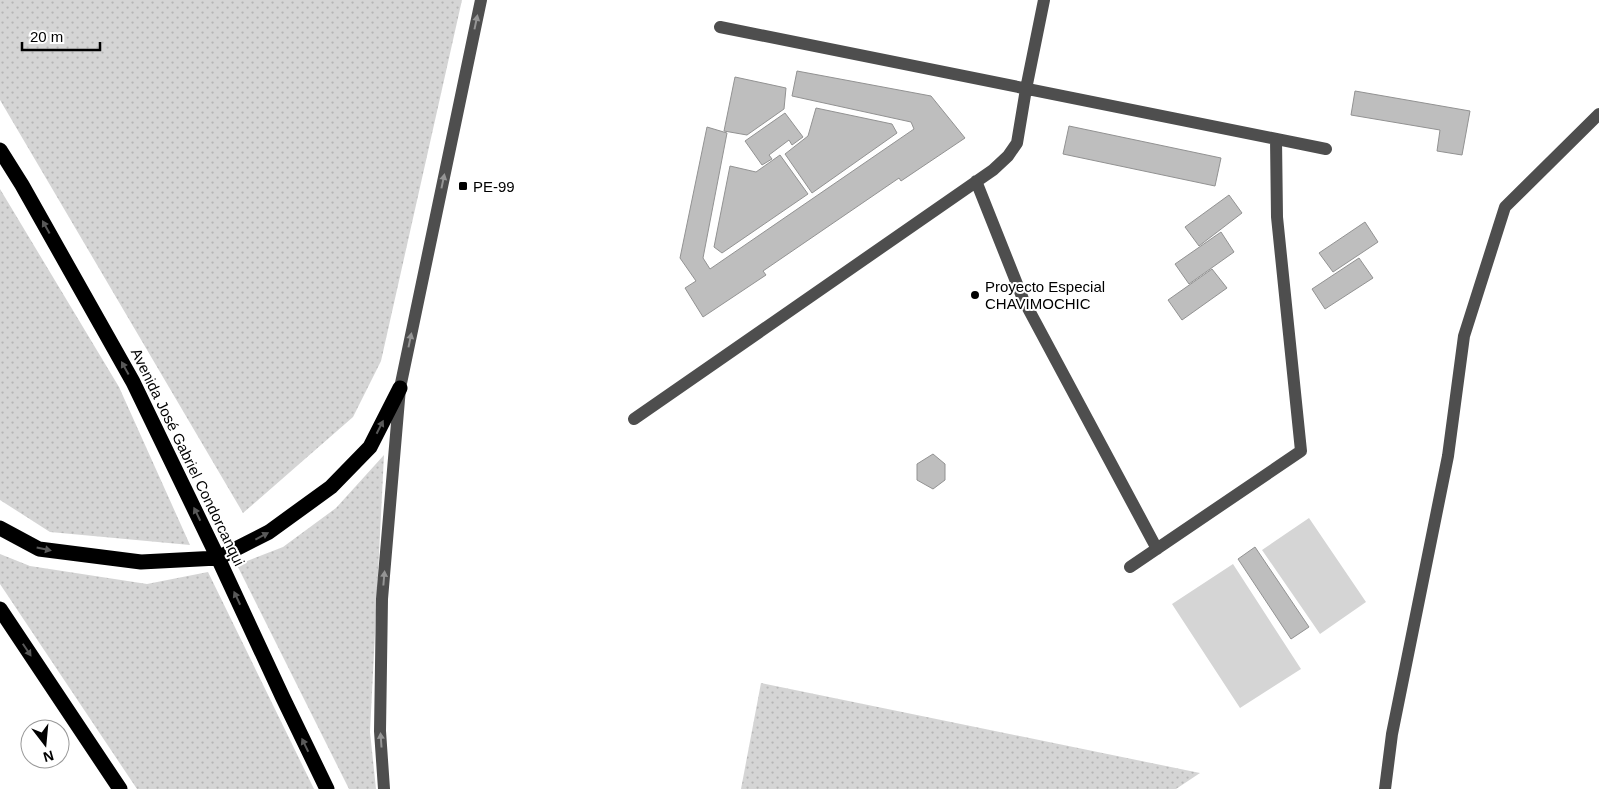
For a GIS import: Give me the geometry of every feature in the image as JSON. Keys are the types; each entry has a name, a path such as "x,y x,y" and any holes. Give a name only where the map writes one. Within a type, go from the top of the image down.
{"highway":[{"name":"Avenida José Gabriel Condorcanqui","path":"0,150 22,185 133,382 326,789"},
{"path":"0,528 39,549 141,562 218,558 268,532 331,487 370,447 400,388"},
{"path":"0,610 120,789"}],"street":[{"path":"384,789 380,731 382,600 400,388 481,0"},
{"path":"634,418 993,170 1008,156 1017,143 1044,0"},
{"path":"720,27 1326,149"},
{"path":"1385,789 1392,734 1448,456 1464,336 1505,206 1599,114"},
{"path":"1130,567 1301,451 1277,217 1276,139"},
{"path":"976,181 1023,299 1157,549"}],"shaded area":[{"path":"0,0 462,0 381,361 353,417 243,513 0,100"},
{"path":"0,189 119,387 190,545 50,532 0,500"},
{"path":"384,455 370,732 376,789 349,789 237,565 283,547 336,508"},
{"path":"1309,518 1366,602 1320,634 1262,550"},
{"path":"0,554 30,566 147,584 208,572 314,789 137,789 0,584"},
{"path":"1233,564 1301,669 1240,708 1172,604"},
{"path":"761,683 1200,773 1176,789 741,789"}],"building":[{"path":"797,71 931,96 965,138 901,181 899,178 763,271 766,275 703,317 685,288 696,281 680,258 707,127 727,133 703,258 710,269 914,129 911,122 792,96"},
{"path":"735,77 786,88 784,109 747,135 724,131"},
{"path":"1355,91 1470,111 1462,155 1437,151 1440,130 1351,115"},
{"path":"816,108 892,124 897,133 812,193 785,154 808,136"},
{"path":"785,113 803,137 792,145 789,140 769,155 772,159 762,165 745,141"},
{"path":"1069,126 1221,158 1215,186 1063,154"},
{"path":"780,155 808,194 722,253 714,247 730,166 756,172"},
{"path":"1229,195 1242,213 1199,246 1185,227"},
{"path":"1365,222 1378,242 1333,272 1319,253"},
{"path":"1221,232 1234,252 1189,284 1175,264"},
{"path":"1359,258 1373,278 1325,309 1312,289"},
{"path":"1212,269 1227,288 1182,320 1168,300"},
{"path":"933,454 945,464 945,480 933,489 917,480 917,464"},
{"path":"1255,547 1309,627 1291,639 1238,559"}],"place":[{"name":"PE-99","path":"463,186"},
{"name":"Proyecto Especial CHAVIMOCHIC","path":"975,295"}]}
